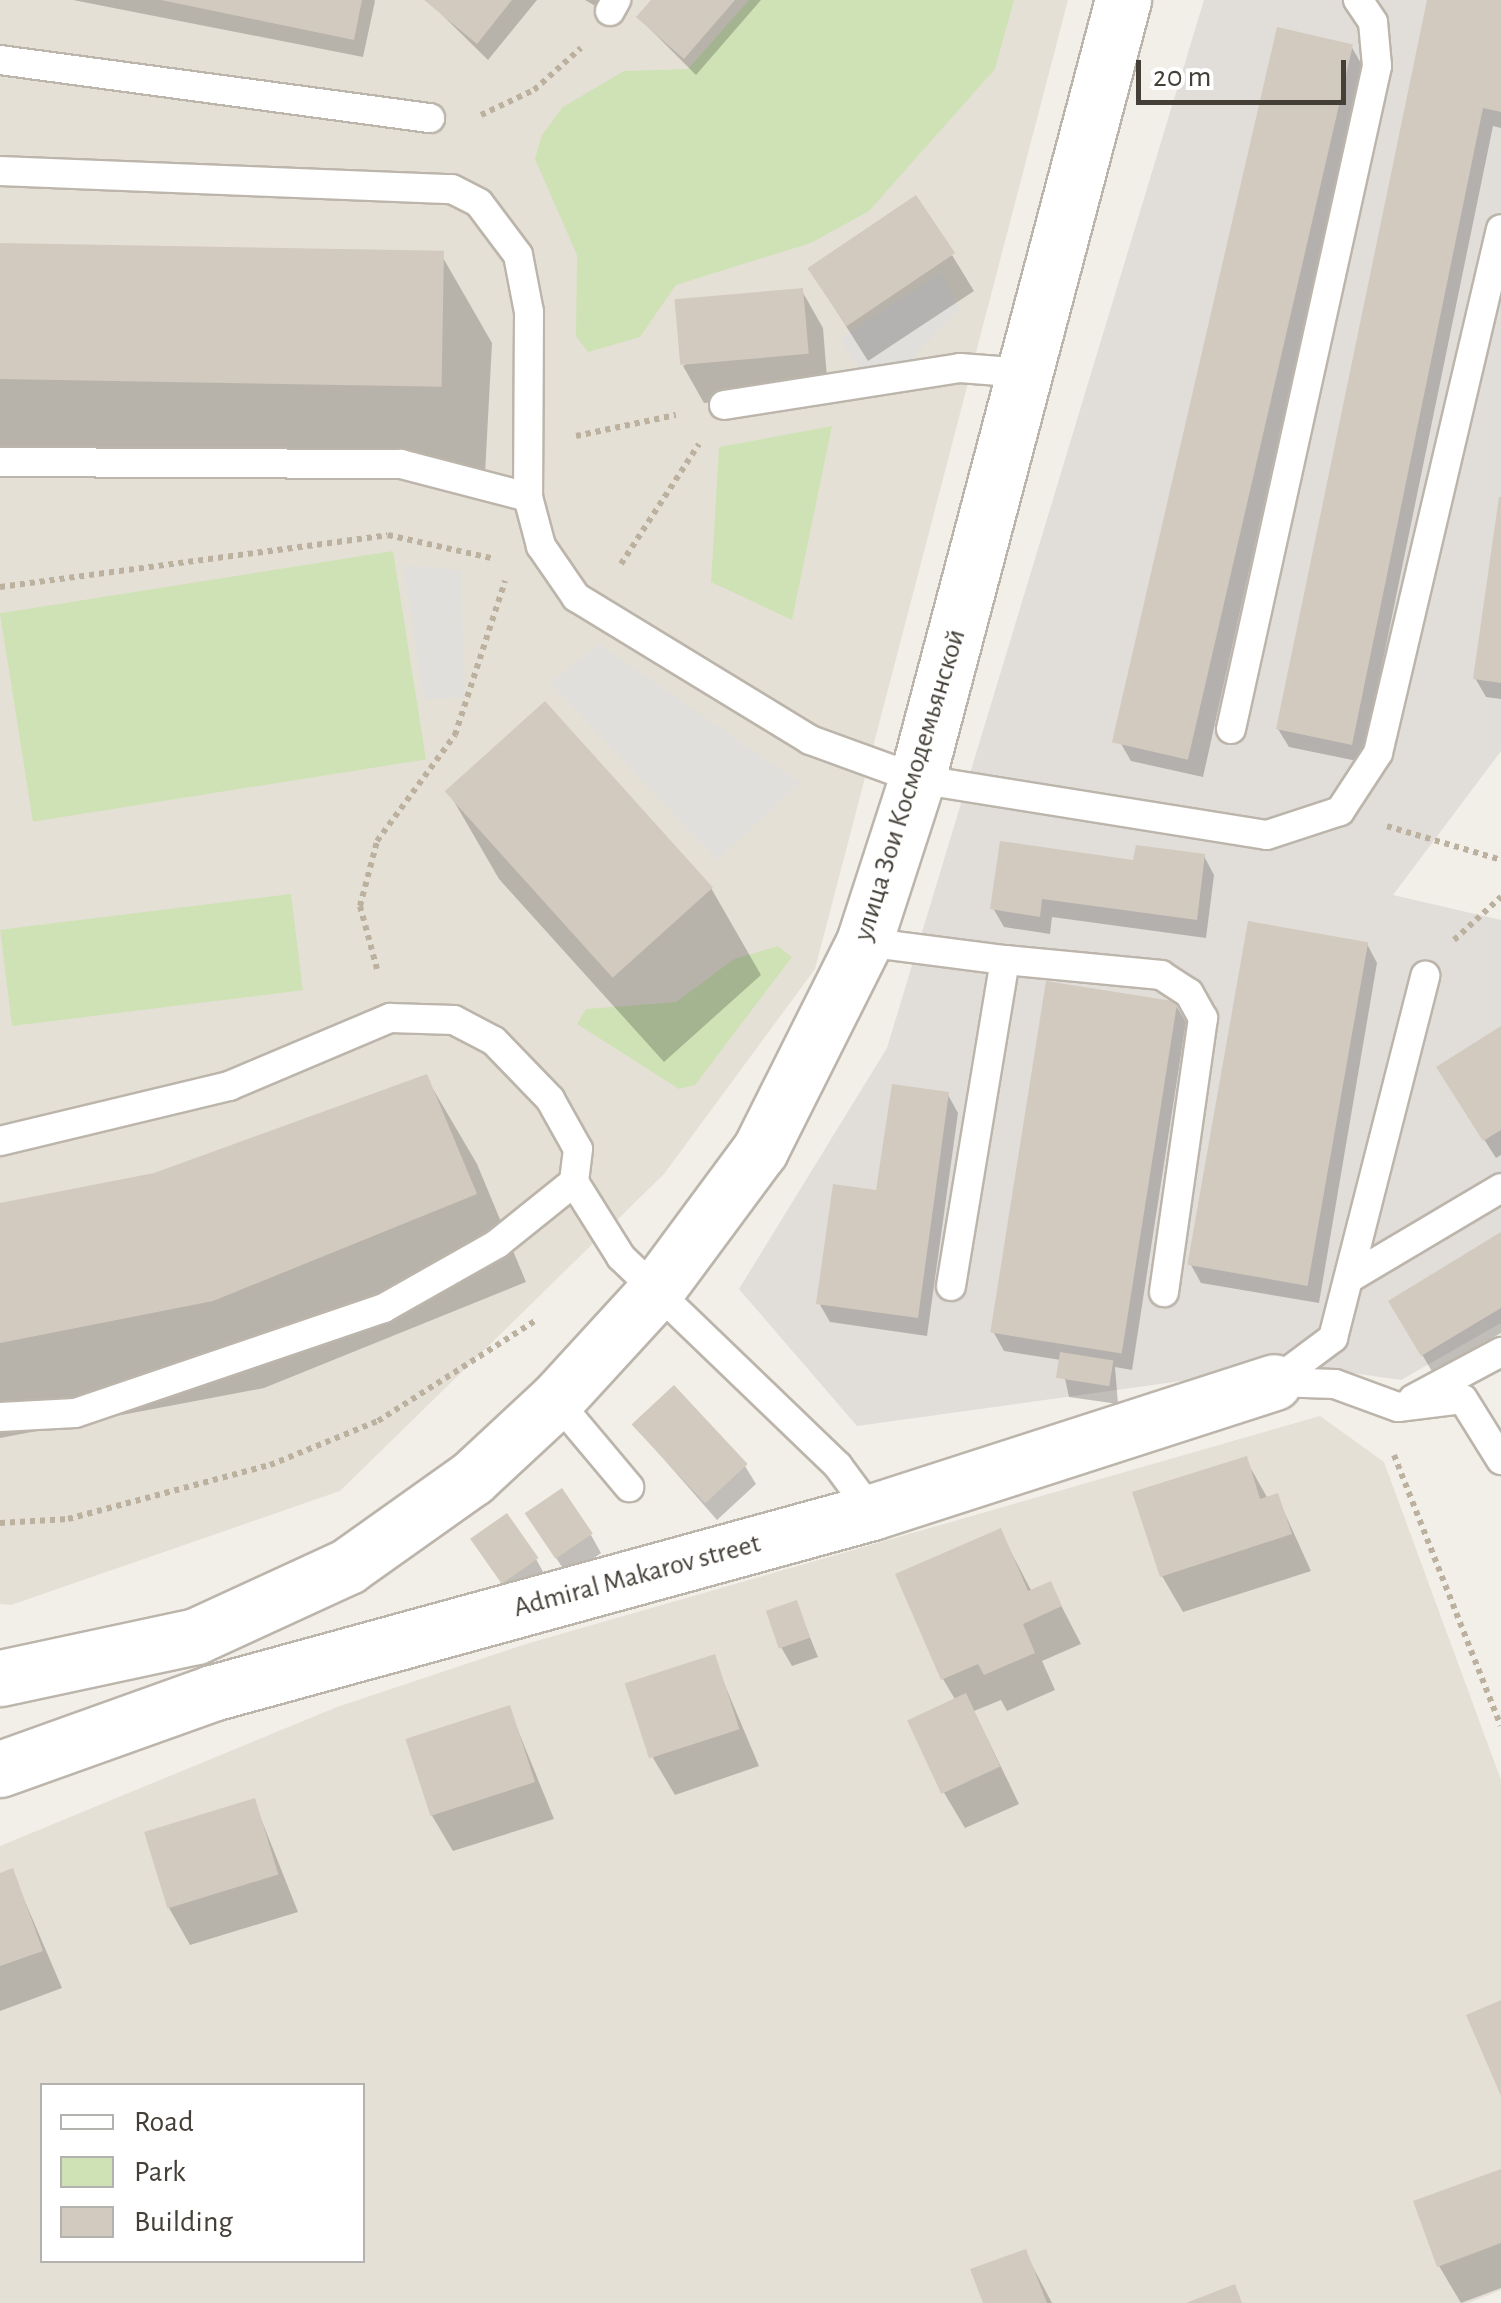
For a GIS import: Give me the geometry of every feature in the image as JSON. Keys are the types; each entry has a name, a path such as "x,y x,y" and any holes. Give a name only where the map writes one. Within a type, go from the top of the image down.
{"street":[{"name":"улица Зои Космодемьянской","path":"0,1678 196,1636 348,1566 472,1478 556,1400 654,1293 760,1150 864,942 917,779 1123,0"},
{"name":"Admiral Makarov street","path":"0,1768 212,1694 872,1512 1274,1382"},
{"path":"196,1636 212,1694"}],"lane":[{"path":"1231,729 1377,66 1373,22 1358,0"},
{"path":"0,60 430,118"},
{"path":"0,171 466,196 497,220 518,256 530,446 528,497 558,577 594,608 810,740 917,779 1266,836 1340,811 1378,753 1501,229"},
{"path":"724,406 960,368 1025,373"},
{"path":"0,462 401,464 528,497"},
{"path":"864,942 1160,976 1189,994 1203,1018 1164,1292"},
{"path":"951,1286 1005,960"},
{"path":"1274,1382 1333,1338 1353,1276 1425,976"},
{"path":"0,1140 229,1086 390,1018 454,1020 494,1041 550,1099 578,1150 574,1182 654,1293 838,1466 872,1512"},
{"path":"0,1417 75,1412 384,1308 497,1244 574,1182"},
{"path":"1353,1276 1501,1188"},
{"path":"1398,1407 1501,1352"},
{"path":"1274,1382 1336,1384 1398,1407 1463,1399 1501,1460"},
{"path":"556,1400 629,1487"}],"path":[{"path":"430,118 480,116 534,90 567,66 613,5"},
{"path":"530,446 724,406"},
{"path":"594,608 724,406"},
{"path":"0,587 388,535 511,562 456,735 377,841 360,906 390,1018"},
{"path":"1340,811 1501,860"},
{"path":"1425,976 1501,896"},
{"path":"0,1523 68,1519 270,1465 378,1422 542,1316"},
{"path":"1398,1407 1392,1451 1501,1726"}],"shaded area":[{"path":"0,0 1068,0 815,969 664,1174 340,1491 11,1605 0,1604"},
{"path":"1204,0 1501,0 1501,751 1393,895 1501,920 1501,1323 1401,1380 1296,1365 857,1426 739,1289 887,1048"},
{"path":"942,272 959,309 878,396 840,339"},
{"path":"403,565 461,570 465,697 424,700"},
{"path":"599,644 800,783 717,860 550,683"},
{"path":"1320,1416 1384,1462 1501,1780 1501,2290 1469,2303 0,2303 0,1846 337,1707 526,1644"}],"green space":[{"path":"749,0 1014,0 995,69 869,211 811,243 676,285 640,337 588,352 576,336 577,255 535,159 542,135 563,107 624,71 688,69"},
{"path":"832,426 792,620 711,582 719,447"},
{"path":"393,551 426,759 33,822 0,613"},
{"path":"291,894 303,990 12,1026 0,930"},
{"path":"778,946 792,957 695,1085 679,1089 577,1024 586,1009 676,1002 734,959"}],"building":[{"path":"161,0 362,0 354,40"},
{"path":"424,0 512,0 477,44"},
{"path":"651,0 735,0 684,59 636,17"},
{"path":"1427,0 1501,0 1501,112 1483,108 1352,745 1276,729"},
{"path":"1277,27 1353,45 1188,760 1112,742"},
{"path":"916,195 955,253 847,326 807,268"},
{"path":"0,243 444,251 442,387 0,379"},
{"path":"803,288 809,354 680,365 674,299"},
{"path":"1501,497 1501,683 1473,679"},
{"path":"545,701 713,888 613,978 445,791"},
{"path":"1000,841 1133,860 1136,845 1205,854 1197,920 1042,899 1040,917 990,909"},
{"path":"1248,921 1368,942 1308,1286 1187,1265"},
{"path":"1046,981 1177,1002 1122,1353 990,1333"},
{"path":"1501,1026 1501,1130 1483,1141 1436,1067"},
{"path":"427,1074 477,1194 213,1301 0,1343 0,1203 154,1173"},
{"path":"892,1084 949,1092 918,1318 816,1304 833,1184 876,1190"},
{"path":"1501,1232 1501,1308 1421,1356 1388,1301"},
{"path":"1060,1352 1113,1360 1109,1386 1056,1378"},
{"path":"674,1385 748,1464 705,1504 632,1425"},
{"path":"1247,1456 1260,1499 1278,1493 1292,1534 1160,1577 1132,1492"},
{"path":"562,1488 593,1534 555,1559 525,1513"},
{"path":"507,1513 539,1558 502,1584 470,1539"},
{"path":"1001,1528 1028,1591 1051,1581 1062,1606 1023,1624 1035,1653 984,1675 978,1664 941,1680 895,1574"},
{"path":"797,1600 810,1638 779,1649 766,1611"},
{"path":"715,1654 739,1729 649,1758 625,1683"},
{"path":"966,1693 1000,1766 941,1794 907,1720"},
{"path":"510,1705 535,1782 430,1816 405,1739"},
{"path":"255,1798 278,1875 167,1908 144,1832"},
{"path":"13,1868 43,1951 0,1966 0,1873"},
{"path":"1501,2000 1501,2096 1466,2015"},
{"path":"1501,2169 1501,2243 1437,2267 1413,2201"},
{"path":"1026,2249 1047,2303 983,2303 970,2269"},
{"path":"1235,2284 1242,2303 1186,2303"}]}
